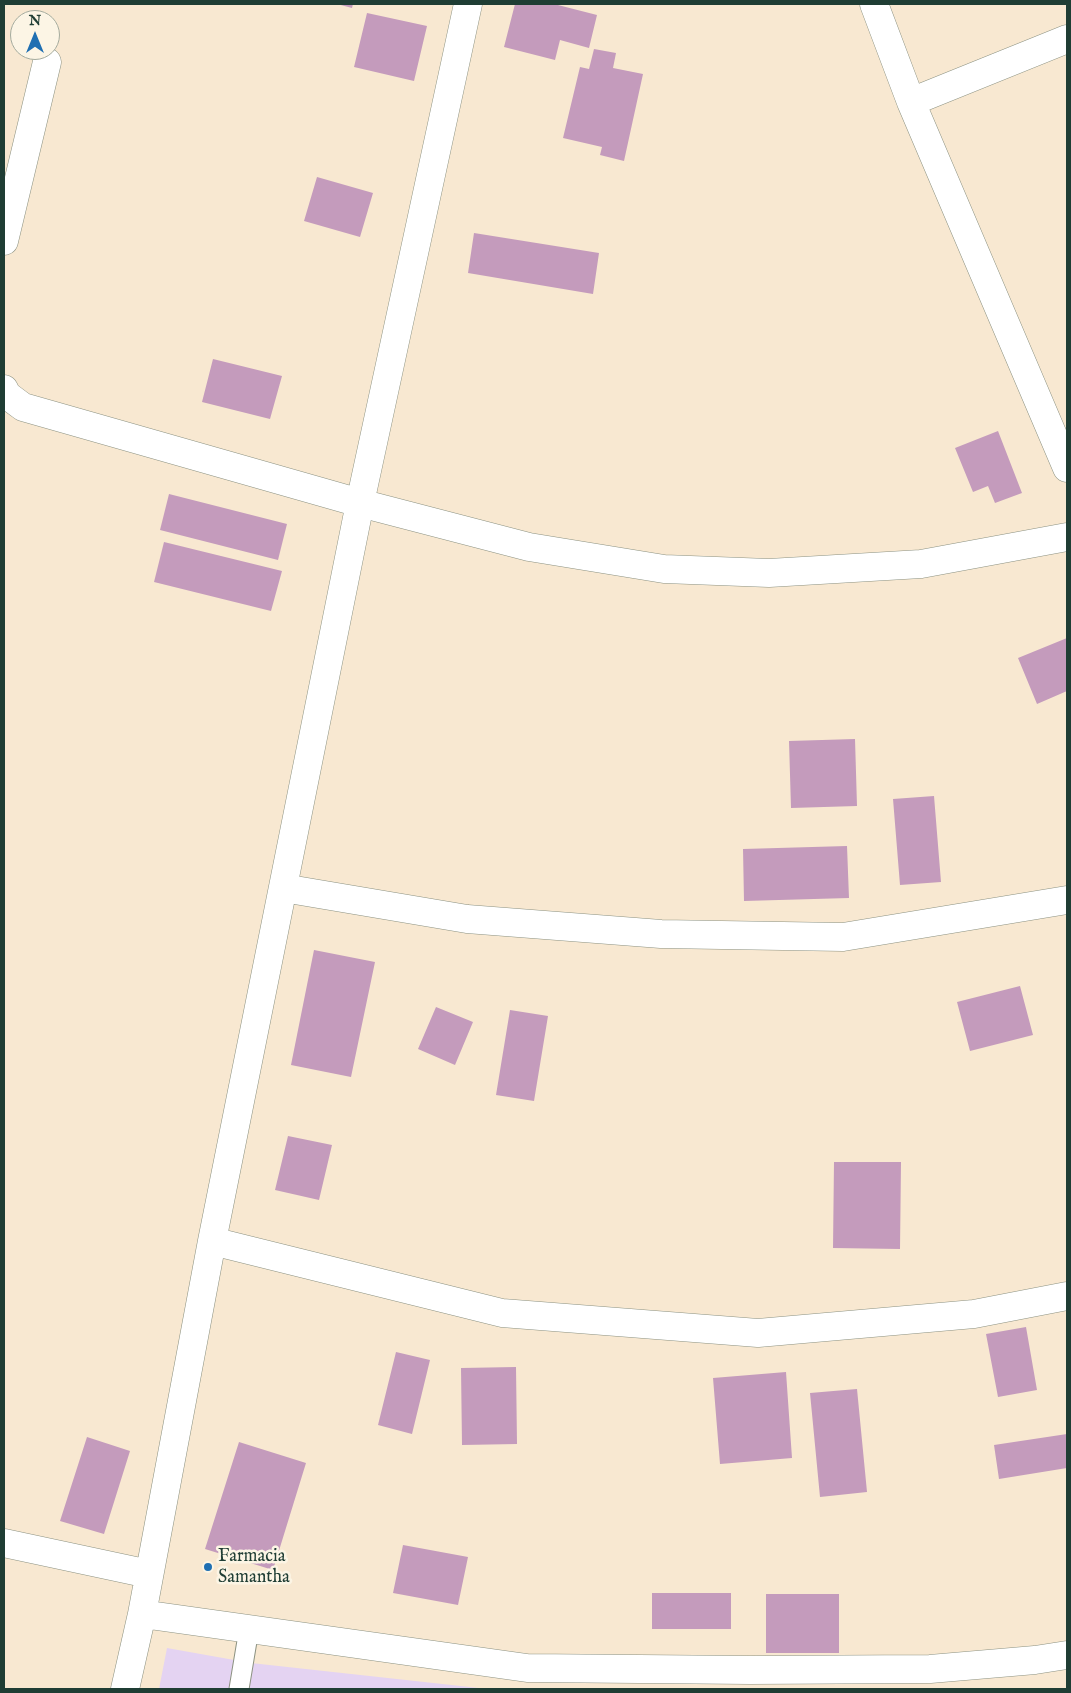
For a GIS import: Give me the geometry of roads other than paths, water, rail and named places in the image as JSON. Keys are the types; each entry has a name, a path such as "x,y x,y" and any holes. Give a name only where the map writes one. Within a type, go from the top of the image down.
{"street":[{"path":"125,1689 142,1614 212,1241 360,503 468,4"},
{"path":"874,4 911,102 1067,468"},
{"path":"911,102 1067,39"},
{"path":"4,241 47,62"},
{"path":"4,389 7,395 23,406 360,503 530,547 664,569 769,573 922,564 1067,537"},
{"path":"283,888 467,919 661,934 833,937 872,933 1067,900"},
{"path":"212,1241 502,1313 758,1333 974,1314 1067,1296"},
{"path":"4,1543 149,1574"},
{"path":"142,1614 249,1629 525,1679 750,1670 928,1679 1067,1654"}],"lane":[{"path":"239,1689 249,1629"}],"place":[{"name":"Farmacia Samantha","path":"208,1567"}]}
